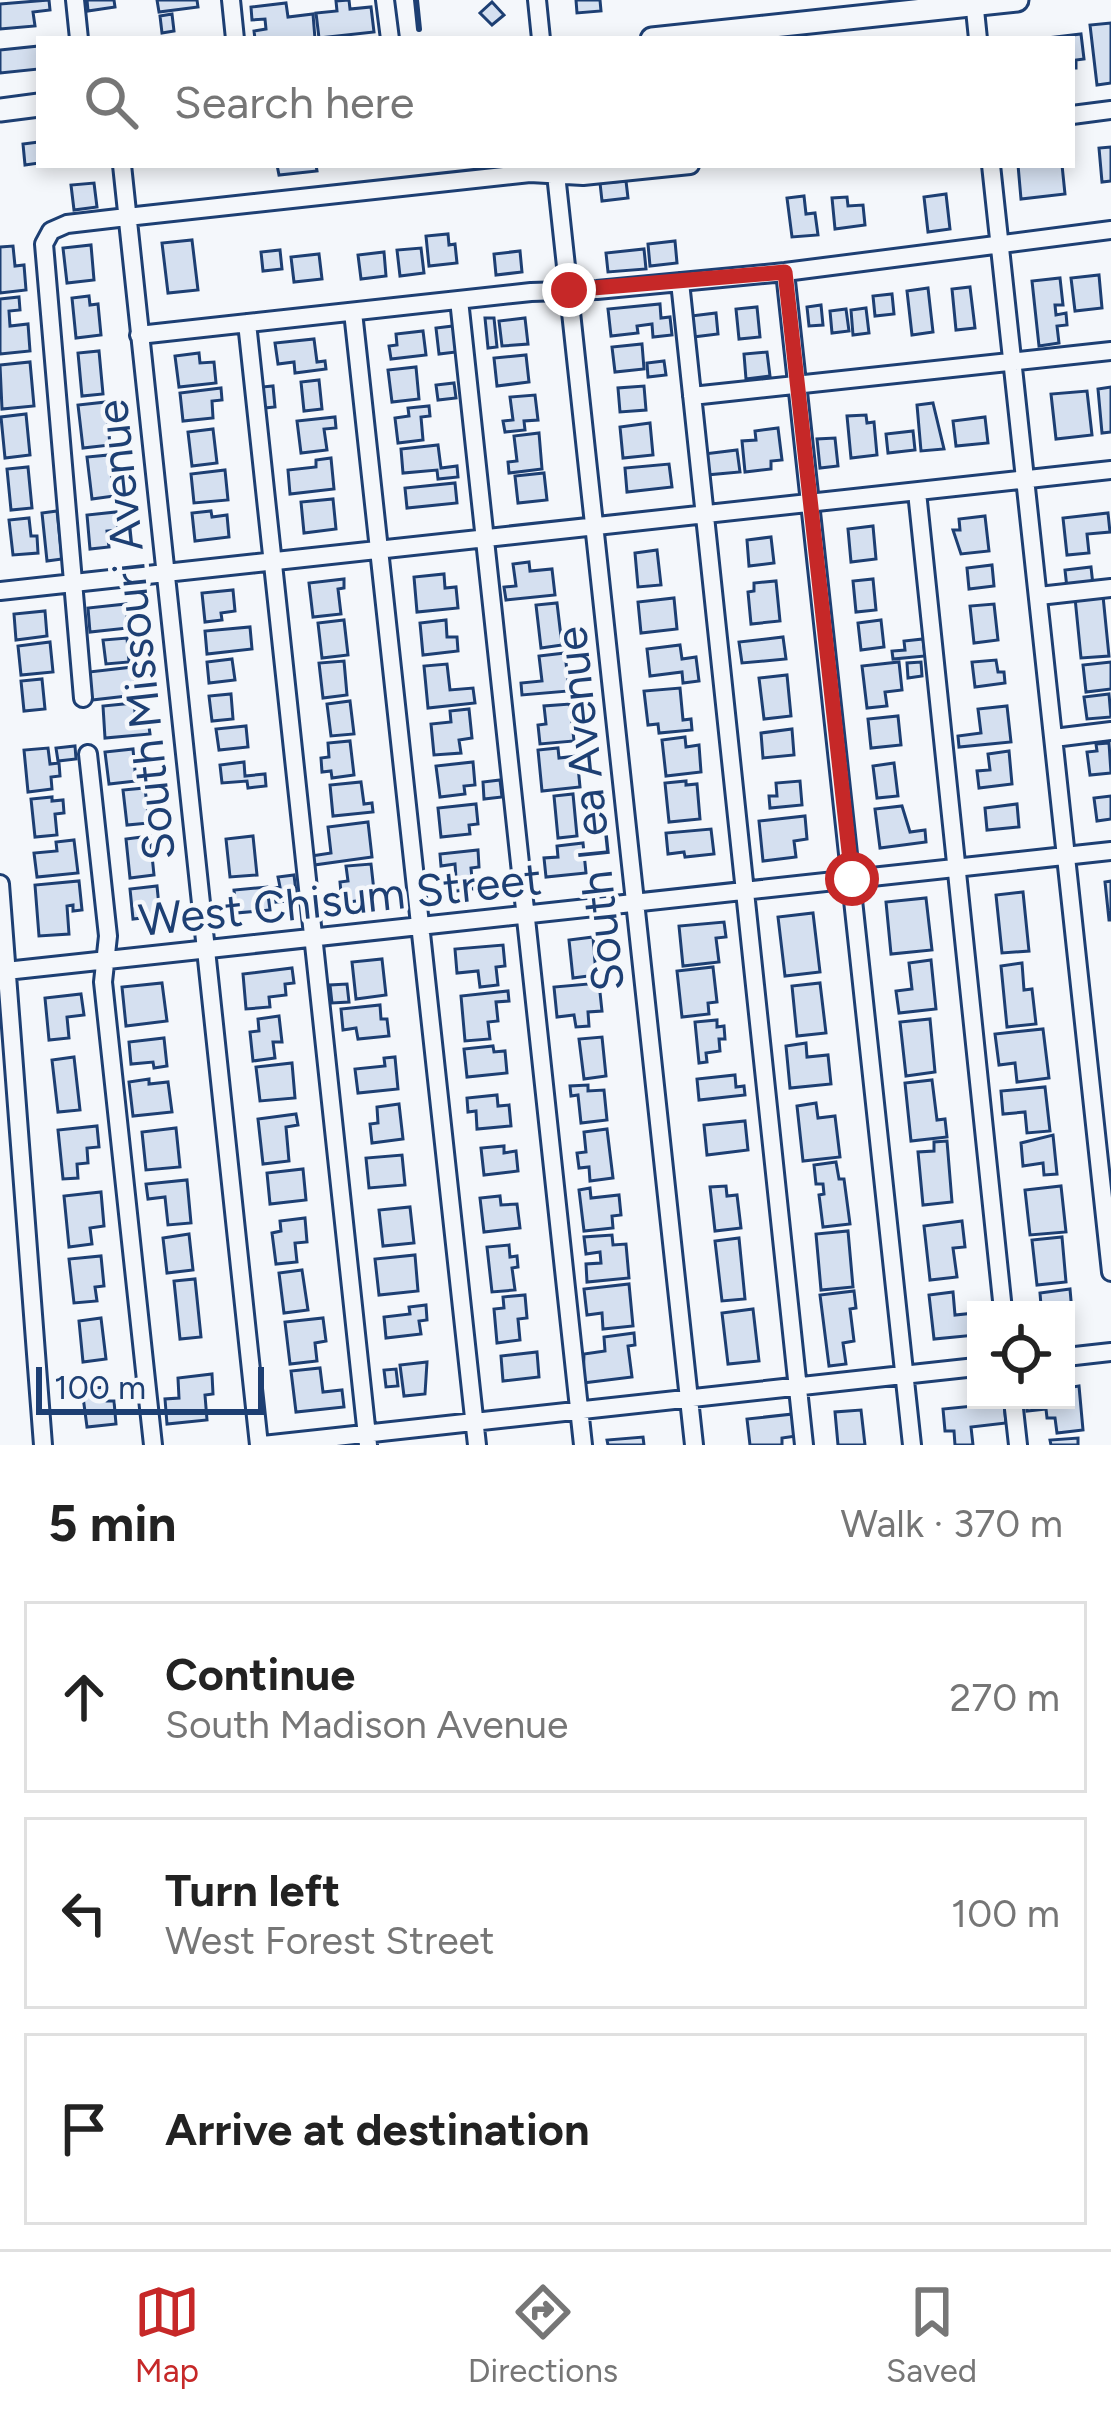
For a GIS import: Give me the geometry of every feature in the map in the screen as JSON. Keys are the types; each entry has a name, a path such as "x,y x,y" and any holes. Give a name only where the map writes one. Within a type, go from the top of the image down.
{"main road":[{"path":"678,36 1017,0"},
{"path":"0,110 36,105"}],"street":[{"path":"75,0 79,36"},
{"path":"231,0 235,36"},
{"path":"385,0 389,36"},
{"path":"537,0 541,36"},
{"path":"974,2 978,36"},
{"path":"1075,115 1111,110"},
{"name":"South Missouri Avenue","path":"122,168 261,1445"},
{"path":"83,698 70,583 44,244 47,234 57,227 127,217 556,170 583,176 661,168"},
{"path":"991,168 1111,1272"},
{"name":"South Lea Avenue","path":"556,170 694,1445"},
{"path":"139,335 459,299 785,272 1111,230"},
{"path":"785,272 911,1445"},
{"path":"680,282 804,1445"},
{"path":"459,299 583,1445"},
{"path":"353,312 477,1445"},
{"path":"247,323 367,1440"},
{"path":"692,396 1111,351"},
{"path":"0,591 1111,470"},
{"path":"917,492 1002,1301"},
{"path":"1039,596 1111,589"},
{"path":"1054,737 1111,731"},
{"path":"88,754 108,937 103,982 153,1445"},
{"name":"West Chisum Street","path":"6,970 1111,851"},
{"path":"0,884 5,1035 43,1445"},
{"path":"1075,1357 1111,1352"},
{"path":"261,1445 367,1440 475,1423 967,1368"},
{"path":"1014,1409 1018,1445"}],"building":[{"path":"49,0 50,10 33,12 35,26 0,29 0,4"},
{"path":"87,0 114,0 115,7 88,11"},
{"path":"157,0 197,0 198,7 159,12"},
{"path":"349,0 350,9 371,7 374,32 319,36 316,13 337,11 336,1"},
{"path":"576,0 600,0 601,11 577,13"},
{"path":"492,2 504,15 492,25 480,13"},
{"path":"286,3 288,17 313,14 315,36 255,36 254,31 266,29 265,19 252,20 251,7"},
{"path":"172,14 174,31 162,33 160,16"},
{"path":"1111,23 1111,83 1097,85 1090,25"},
{"path":"1081,34 1084,59 1076,60 1076,68 1075,36 1064,36"},
{"path":"36,46 36,69 0,73 0,50"},
{"path":"36,142 36,163 25,165 23,144"},
{"path":"1111,147 1111,181 1102,182 1099,148"},
{"path":"278,168 317,171 279,175"},
{"path":"1018,168 1062,168 1065,194 1021,199"},
{"path":"626,181 628,198 602,201 600,183"},
{"path":"94,183 97,207 74,210 71,185"},
{"path":"946,194 950,229 928,232 924,197"},
{"path":"804,196 806,214 815,213 818,235 792,237 787,198"},
{"path":"847,197 848,206 863,205 865,225 835,229 832,198"},
{"path":"448,234 449,245 455,244 457,263 429,266 426,236"},
{"path":"192,240 198,290 168,293 162,243"},
{"path":"675,241 677,263 650,266 648,244"},
{"path":"91,245 94,280 67,283 63,248"},
{"path":"13,246 15,266 24,265 26,290 0,293 0,247"},
{"path":"421,248 424,273 400,276 397,250"},
{"path":"644,249 646,269 608,272 606,253"},
{"path":"280,250 282,269 263,271 261,252"},
{"path":"520,251 522,272 496,275 494,254"},
{"path":"384,252 386,276 361,279 358,255"},
{"path":"319,254 322,279 294,282 291,257"},
{"path":"1099,275 1102,308 1075,311 1071,278"},
{"path":"1060,278 1063,305 1055,305 1056,315 1066,313 1067,325 1057,326 1059,343 1039,346 1032,281"},
{"path":"970,287 975,328 956,330 952,289"},
{"path":"928,288 933,332 912,335 907,291"},
{"path":"892,294 894,314 875,316 873,296"},
{"path":"89,296 90,305 98,304 101,335 76,338 72,298"},
{"path":"19,297 20,310 9,311 10,326 28,324 30,351 0,354 0,299"},
{"path":"660,304 661,318 670,317 672,335 653,337 652,324 637,326 638,333 611,336 608,309"},
{"path":"821,305 823,325 809,326 807,307"},
{"path":"757,307 760,337 739,339 736,309"},
{"path":"866,308 869,333 853,335 851,310"},
{"path":"846,309 849,331 832,333 830,311"},
{"path":"716,313 718,334 693,337 691,316"},
{"path":"485,318 494,318 497,347 488,348"},
{"path":"525,318 528,344 502,346 499,321"},
{"path":"453,326 456,352 439,354 436,328"},
{"path":"423,331 426,355 391,359 389,346 397,345 396,334"},
{"path":"314,339 317,362 325,361 326,369 295,373 294,362 278,364 275,343"},
{"path":"642,344 644,369 615,372 612,347"},
{"path":"99,351 103,394 82,396 78,353"},
{"path":"767,352 770,376 746,379 744,354"},
{"path":"199,353 200,363 214,362 216,383 179,387 175,356"},
{"path":"526,355 529,382 497,386 494,358"},
{"path":"664,361 666,375 648,377 647,363"},
{"path":"30,362 34,406 2,409 0,365"},
{"path":"416,367 419,399 392,402 388,370"},
{"path":"319,380 322,409 304,411 301,382"},
{"path":"454,383 456,398 438,400 436,385"},
{"path":"273,386 275,407 264,408 262,387"},
{"path":"644,386 646,410 620,412 618,388"},
{"path":"1111,387 1111,432 1102,433 1098,389"},
{"path":"221,388 222,400 212,401 213,418 183,421 180,393"},
{"path":"1087,391 1092,435 1056,439 1051,394"},
{"path":"535,395 538,420 524,421 525,430 505,432 503,421 513,420 510,397"},
{"path":"106,402 110,445 83,448 78,405"},
{"path":"933,403 944,449 921,451 917,405"},
{"path":"429,406 430,416 421,417 423,440 398,443 395,418 409,416 408,408"},
{"path":"26,414 30,455 5,458 1,417"},
{"path":"866,415 867,423 874,422 877,455 851,458 847,416"},
{"path":"335,417 336,428 324,429 327,450 301,453 297,421"},
{"path":"985,417 988,443 956,446 953,421"},
{"path":"650,423 653,455 623,458 620,427"},
{"path":"778,428 782,460 771,461 771,469 745,472 742,441 756,440 755,431"},
{"path":"213,429 217,463 192,466 188,432"},
{"path":"913,431 915,450 888,453 886,434"},
{"path":"539,433 542,469 509,473 508,462 517,461 514,436"},
{"path":"835,438 838,466 820,468 817,439"},
{"path":"438,445 441,468 457,466 458,477 438,479 437,470 403,473 401,449"},
{"path":"737,450 740,472 706,475 704,454"},
{"path":"109,455 114,496 92,499 87,457"},
{"path":"331,458 334,489 290,494 288,470 316,467 316,460"},
{"path":"669,464 672,487 627,492 625,468"},
{"path":"28,467 32,508 11,510 7,469"},
{"path":"225,470 228,500 194,503 191,474"},
{"path":"544,473 547,500 518,503 515,476"},
{"path":"455,483 457,503 407,508 405,488"},
{"path":"333,499 336,529 304,533 301,502"},
{"path":"57,511 62,559 47,561 42,513"},
{"path":"211,511 212,517 227,515 229,537 195,541 192,513"},
{"path":"116,512 118,530 107,531 109,547 90,549 87,515"},
{"path":"1108,513 1110,532 1087,534 1089,553 1067,555 1063,518"},
{"path":"985,516 989,551 961,554 953,530 960,530 959,519"},
{"path":"29,518 38,553 13,555 9,520"},
{"path":"873,526 876,559 851,562 848,529"},
{"path":"771,537 774,563 749,566 747,540"},
{"path":"657,550 661,585 638,587 635,553"},
{"path":"529,562 530,571 552,569 555,595 506,600 504,587 516,586 513,564"},
{"path":"992,565 994,586 969,589 967,568"},
{"path":"1091,567 1093,585 1067,588 1065,570"},
{"path":"444,574 445,588 456,587 458,608 417,612 414,577"},
{"path":"344,579 344,588 338,589 341,614 313,617 309,583"},
{"path":"873,579 876,610 856,612 853,581"},
{"path":"776,581 780,621 751,624 748,592 754,591 754,583"},
{"path":"233,590 235,611 221,613 222,620 205,622 202,593"},
{"path":"1103,596 1109,656 1081,658 1075,598"},
{"path":"674,598 677,629 641,633 638,602"},
{"path":"557,603 562,645 541,648 536,605"},
{"path":"126,604 128,628 90,632 88,608"},
{"path":"994,604 998,640 974,643 970,606"},
{"path":"45,611 47,636 16,640 14,614"},
{"path":"344,620 348,655 322,658 318,623"},
{"path":"446,620 447,637 457,637 458,651 423,655 420,623"},
{"path":"881,620 884,647 861,650 858,623"},
{"path":"250,627 252,649 207,654 205,631"},
{"path":"783,637 786,659 742,663 739,642"},
{"path":"127,638 129,662 106,664 103,640"},
{"path":"923,639 925,656 893,659 892,651 905,650 904,641"},
{"path":"50,642 53,672 21,675 18,646"},
{"path":"680,645 682,659 696,657 699,681 683,683 682,672 650,676 647,649"},
{"path":"565,653 569,691 522,695 521,683 542,681 539,656"},
{"path":"232,659 235,680 209,683 207,662"},
{"path":"996,660 1005,683 975,687 972,662"},
{"path":"344,661 347,695 323,698 319,663"},
{"path":"899,662 902,690 885,692 887,706 867,708 862,666"},
{"path":"921,662 922,676 908,678 907,663"},
{"path":"1111,662 1111,689 1086,692 1083,665"},
{"path":"447,664 450,690 473,688 475,703 428,708 424,666"},
{"path":"133,667 136,695 92,700 89,672"},
{"path":"787,675 791,716 764,719 759,678"},
{"path":"42,679 45,709 24,711 21,681"},
{"path":"680,688 683,720 691,719 692,730 659,733 658,724 648,725 644,691"},
{"path":"231,694 233,719 212,721 209,696"},
{"path":"1109,694 1111,717 1087,719 1084,697"},
{"path":"350,701 354,734 331,736 327,704"},
{"path":"134,703 136,721 148,719 150,734 105,738 103,706"},
{"path":"570,704 574,741 540,744 538,725 546,724 544,706"},
{"path":"1007,706 1011,742 959,747 958,736 981,733 978,709"},
{"path":"469,709 472,738 459,740 461,753 434,755 431,724 451,722 450,711"},
{"path":"898,716 901,745 871,748 868,719"},
{"path":"246,726 248,747 219,750 216,729"},
{"path":"792,729 794,755 763,758 761,733"},
{"path":"685,737 686,747 699,745 701,772 666,776 662,740"},
{"path":"350,741 354,775 332,778 331,771 322,772 321,758 329,757 328,743"},
{"path":"1109,743 1111,773 1090,775 1087,752 1097,751 1096,744"},
{"path":"75,746 76,759 58,761 56,748"},
{"path":"48,748 50,764 59,763 60,776 51,777 52,789 28,792 24,750"},
{"path":"558,748 559,758 577,756 580,787 542,791 538,750"},
{"path":"133,749 136,781 109,784 105,752"},
{"path":"1009,751 1012,784 979,788 977,771 990,770 988,754"},
{"path":"244,762 245,776 265,774 266,786 248,788 247,781 222,783 220,765"},
{"path":"473,762 475,785 464,786 465,794 440,797 436,766"},
{"path":"894,763 898,796 877,798 873,766"},
{"path":"500,780 502,797 484,799 483,782"},
{"path":"686,781 686,785 697,784 700,819 669,822 665,783"},
{"path":"800,781 802,805 770,808 769,796 777,796 776,783"},
{"path":"361,782 364,804 372,803 373,812 333,816 330,785"},
{"path":"145,788 149,823 127,825 123,790"},
{"path":"573,794 577,836 558,838 554,796"},
{"path":"1111,796 1111,819 1097,821 1094,798"},
{"path":"52,797 52,801 63,800 64,813 55,814 57,835 35,837 31,799"},
{"path":"476,804 478,824 469,825 470,834 441,837 438,808"},
{"path":"1017,804 1019,827 987,830 985,808"},
{"path":"902,806 910,832 925,830 926,842 880,848 875,809"},
{"path":"805,816 807,839 794,841 796,857 763,861 759,821"},
{"path":"368,822 372,857 307,866 305,857 331,853 328,827"},
{"path":"711,829 714,854 668,854 666,833"},
{"path":"150,836 154,875 130,878 126,839"},
{"path":"253,836 257,875 230,877 226,839"},
{"path":"74,840 78,873 37,877 34,853 57,851 56,842"},
{"path":"583,843 586,873 546,877 544,858 558,857 557,846"},
{"path":"478,850 479,867 471,868 473,889 448,892 446,879 456,878 455,864 441,866 440,854"},
{"path":"371,864 374,891 362,892 363,900 342,903 340,882 348,881 346,866"},
{"path":"294,875 297,900 276,902 278,877"},
{"path":"79,881 82,910 67,906 69,934 39,936 35,885"},
{"path":"1111,881 1111,920 1109,920 1105,882"},
{"path":"157,886 160,916 133,919 130,889"},
{"path":"267,887 270,910 236,913 234,890"},
{"path":"1023,892 1029,951 1002,953 996,895"},
{"path":"926,898 932,950 891,954 886,902"},
{"path":"813,913 820,972 785,976 778,917"},
{"path":"724,922 726,937 716,938 719,962 683,966 679,926"},
{"path":"593,937 596,975 573,978 569,940"},
{"path":"503,945 505,966 496,967 498,985 480,987 478,971 457,973 455,949"},
{"path":"382,959 386,995 356,999 352,962"},
{"path":"931,960 936,1009 899,1013 896,991 912,989 909,963"},
{"path":"1022,963 1024,990 1032,989 1036,1024 1007,1027 1001,966"},
{"path":"713,967 717,1002 708,1003 709,1014 682,1017 677,971"},
{"path":"292,968 294,983 285,984 286,995 269,997 270,1007 246,1009 243,974"},
{"path":"162,983 167,1021 126,1026 122,987"},
{"path":"599,983 602,1011 588,1012 589,1026 576,1027 574,1015 557,1017 554,987"},
{"path":"820,983 826,1033 797,1036 792,986"},
{"path":"347,984 349,1002 332,1003 330,985"},
{"path":"508,991 509,1001 496,1002 498,1021 488,1022 490,1039 465,1041 461,996"},
{"path":"81,994 84,1015 67,1017 69,1038 49,1040 45,998"},
{"path":"380,1005 389,1036 358,1039 356,1028 343,1030 341,1009"},
{"path":"279,1016 282,1042 273,1042 275,1058 253,1061 250,1032 259,1031 258,1019"},
{"path":"930,1019 935,1072 906,1076 900,1022"},
{"path":"717,1020 717,1027 724,1026 720,1051 706,1053 707,1062 699,1063 695,1022"},
{"path":"1043,1029 1049,1078 1017,1082 1015,1063 999,1065 995,1034"},
{"path":"602,1037 606,1076 584,1079 579,1039"},
{"path":"164,1038 167,1066 131,1064 129,1042"},
{"path":"806,1043 807,1057 828,1055 831,1084 790,1088 786,1046"},
{"path":"493,1046 494,1052 505,1051 507,1073 467,1077 464,1049"},
{"path":"74,1057 80,1110 58,1112 52,1060"},
{"path":"395,1057 398,1089 358,1093 355,1069 385,1066 384,1058"},
{"path":"292,1063 295,1098 260,1101 256,1067"},
{"path":"735,1075 736,1087 744,1086 745,1095 699,1100 697,1079"},
{"path":"149,1079 149,1084 168,1082 172,1112 133,1116 129,1082"},
{"path":"932,1080 937,1120 945,1119 947,1137 911,1141 905,1083"},
{"path":"588,1085 588,1091 604,1090 607,1120 581,1123 578,1095 571,1096 570,1086"},
{"path":"1045,1087 1050,1131 1027,1133 1025,1112 1003,1114 1001,1091"},
{"path":"497,1095 498,1106 509,1105 511,1126 477,1129 476,1111 468,1112 467,1098"},
{"path":"816,1103 818,1118 835,1116 840,1157 803,1161 797,1106"},
{"path":"399,1104 403,1139 372,1143 370,1124 378,1123 377,1107"},
{"path":"296,1114 298,1125 286,1127 289,1161 263,1164 258,1119"},
{"path":"745,1121 748,1150 707,1155 704,1125"},
{"path":"97,1126 99,1147 87,1148 88,1163 77,1164 78,1178 63,1179 58,1130"},
{"path":"176,1128 180,1167 146,1170 142,1132"},
{"path":"607,1129 613,1178 590,1181 589,1167 579,1168 577,1153 586,1152 584,1132"},
{"path":"1053,1135 1057,1174 1044,1175 1043,1163 1023,1166 1021,1143"},
{"path":"947,1141 952,1202 923,1205 918,1152 934,1151 934,1142"},
{"path":"504,1146 504,1153 516,1151 518,1171 484,1175 481,1148"},
{"path":"402,1155 405,1185 369,1188 366,1158"},
{"path":"836,1162 839,1179 844,1179 850,1224 823,1227 819,1195 824,1194 823,1184 816,1184 814,1165"},
{"path":"303,1169 306,1200 270,1204 267,1173"},
{"path":"187,1180 191,1223 168,1225 165,1197 148,1199 146,1184"},
{"path":"726,1186 727,1196 737,1195 741,1228 715,1231 710,1187"},
{"path":"1061,1186 1066,1232 1030,1235 1025,1190"},
{"path":"590,1188 591,1198 619,1195 621,1215 612,1216 613,1228 584,1231 579,1190"},
{"path":"101,1192 104,1226 90,1228 92,1244 69,1247 64,1196"},
{"path":"500,1196 501,1205 517,1204 520,1228 484,1232 480,1198"},
{"path":"410,1207 414,1243 383,1246 379,1210"},
{"path":"305,1218 307,1242 295,1243 297,1262 276,1264 272,1233 281,1231 280,1221"},
{"path":"962,1221 965,1247 953,1248 957,1277 930,1280 924,1226"},
{"path":"848,1231 853,1287 821,1290 816,1234"},
{"path":"189,1234 193,1270 167,1273 163,1238"},
{"path":"612,1235 613,1245 626,1244 629,1278 587,1282 586,1264 601,1263 600,1252 586,1254 584,1237"},
{"path":"1062,1237 1066,1282 1037,1285 1032,1240"},
{"path":"739,1238 745,1299 722,1301 715,1241"},
{"path":"509,1245 510,1257 517,1256 518,1267 512,1268 515,1290 492,1292 487,1247"},
{"path":"415,1255 418,1291 379,1295 375,1259"},
{"path":"101,1256 104,1286 95,1287 97,1301 74,1303 69,1259"},
{"path":"302,1270 308,1310 284,1313 279,1273"},
{"path":"195,1279 201,1337 180,1339 174,1281"},
{"path":"629,1284 633,1326 603,1329 602,1313 587,1315 584,1289"},
{"path":"1070,1289 1071,1301 1041,1301 1040,1293"},
{"path":"854,1291 856,1308 850,1309 854,1341 843,1343 846,1364 829,1366 820,1295"},
{"path":"953,1292 955,1315 967,1314 967,1336 934,1339 929,1295"},
{"path":"525,1295 527,1318 518,1319 520,1340 497,1343 494,1309 504,1308 503,1297"},
{"path":"426,1305 427,1320 419,1321 421,1334 386,1338 384,1317 410,1314 409,1307"},
{"path":"753,1309 759,1361 728,1364 722,1313"},
{"path":"101,1318 106,1359 83,1362 79,1321"},
{"path":"323,1318 326,1341 315,1343 317,1361 290,1364 285,1322"},
{"path":"634,1333 635,1345 628,1346 632,1377 583,1383 584,1354 605,1351 604,1337"},
{"path":"537,1352 539,1377 503,1381 501,1356"},
{"path":"427,1362 425,1394 404,1396 400,1365"},
{"path":"320,1368 323,1392 342,1390 344,1407 296,1412 291,1371"},
{"path":"396,1369 398,1386 386,1387 384,1370"},
{"path":"212,1374 213,1394 205,1395 207,1420 167,1424 165,1399 179,1398 178,1378"},
{"path":"1079,1386 1083,1430 1057,1433 1055,1418 1047,1418 1046,1409 1075,1409 1075,1387"},
{"path":"105,1387 107,1401 114,1401 116,1424 87,1427 82,1389"},
{"path":"943,1409 1005,1409 1006,1423 971,1427 973,1445 955,1445 954,1431 945,1431"},
{"path":"861,1410 865,1445 838,1445 835,1412"},
{"path":"793,1414 796,1436 782,1438 782,1445 750,1445 747,1419"},
{"path":"643,1437 644,1445 608,1445 607,1440"},
{"path":"1078,1438 1078,1445 1051,1445 1050,1440"}],"wall":[{"path":"416,0 419,29"}],"route":[{"path":"569,290 785,272 852,879"}]}
